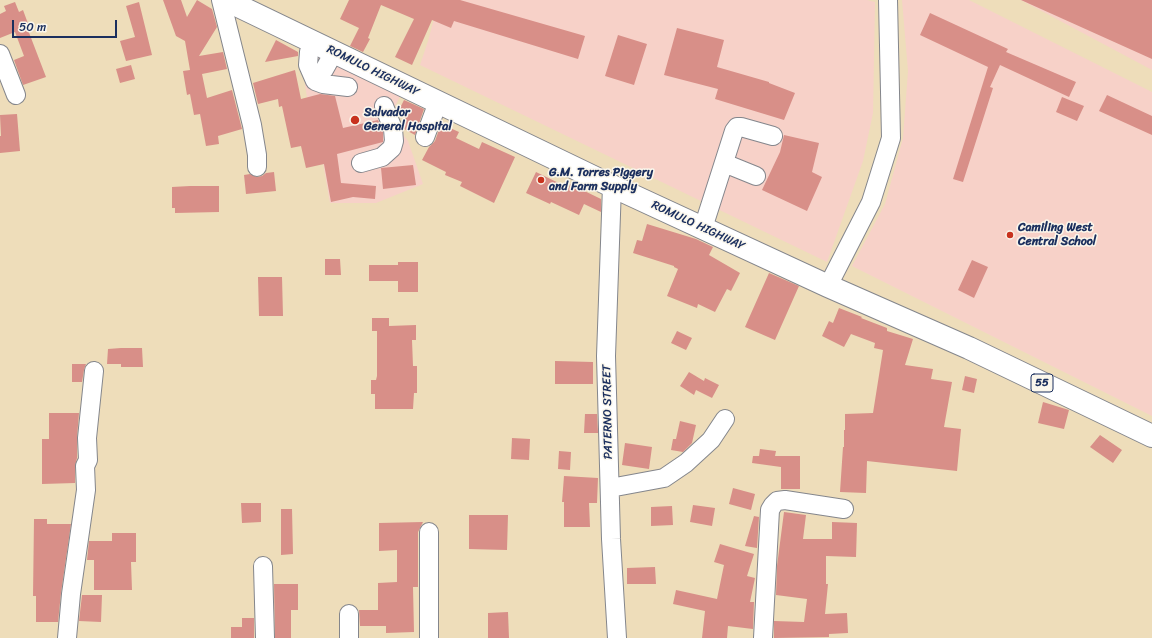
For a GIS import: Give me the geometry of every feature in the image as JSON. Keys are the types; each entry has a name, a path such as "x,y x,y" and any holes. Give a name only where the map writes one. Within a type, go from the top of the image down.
{"highway":[{"name":"ROMULO HIGHWAY","path":"226,0 253,6 314,42 329,61 438,102 612,186 828,286 969,348 1152,436"}],"street":[{"path":"220,0 252,125 257,156 257,167"},
{"path":"828,286 871,202 891,138 888,0"},
{"path":"314,42 308,52 308,65 315,81 329,85 348,87"},
{"path":"0,54 16,95"},
{"path":"425,137 438,102"},
{"path":"361,163 382,157 392,148 394,141 392,129 384,106"},
{"path":"703,228 734,131 737,127 773,136"},
{"path":"724,163 756,176"},
{"name":"PATERNO STREET","path":"612,186 606,356 611,539 617,638"},
{"path":"67,638 71,594 86,490 85,466 88,460 87,438 94,370"},
{"path":"610,488 664,478 686,463 711,440 725,419"},
{"path":"763,638 770,510 773,504 777,501 785,500 844,509"},
{"path":"429,532 430,638"},
{"path":"263,566 265,638"},
{"path":"349,614 349,638"}],"shaded area":[{"path":"439,0 867,0 875,2 873,113 863,161 827,262 420,65"},
{"name":"Camiling West Central School","path":"902,0 969,0 1152,92 1152,416 852,266 885,204 903,138 908,71"},
{"path":"1021,0 1152,0 1152,70"},
{"name":"Salvador General Hospital","path":"299,45 402,93 394,108 401,132 408,141 423,184 376,203 330,203 323,163 308,104"}],"building":[{"path":"163,0 181,0 187,17 197,0 212,9 217,27 199,56 223,52 227,69 202,74 207,98 232,90 242,129 218,136 219,144 206,146 200,114 194,115 190,94 187,95 183,71 190,70 185,41 176,36"},
{"path":"349,0 460,0 585,36 578,59 454,21 451,28 432,20 412,65 395,57 414,19 381,5 368,38 370,39 363,52 350,46 359,28 340,19"},
{"path":"1021,0 1152,0 1152,59"},
{"path":"15,2 19,12 23,10 30,29 28,30 46,77 23,85 14,60 24,56 15,32 0,38 0,14 6,11 4,6"},
{"path":"139,2 152,55 126,61 120,41 135,37 126,6"},
{"path":"930,13 1008,49 1006,52 1076,82 1069,97 1000,65 990,87 993,88 963,182 953,179 988,67 920,35"},
{"path":"677,28 724,40 717,67 769,82 795,93 784,120 715,99 718,89 664,75"},
{"path":"618,35 647,44 634,85 605,76"},
{"path":"276,40 298,52 298,56 265,62"},
{"path":"131,65 135,79 120,83 116,69"},
{"path":"295,70 301,99 320,94 335,96 343,128 378,120 383,131 383,142 337,154 341,183 376,186 375,199 353,197 331,202 324,164 306,168 301,146 291,148 282,106 279,107 278,99 258,104 253,83"},
{"path":"1107,95 1152,116 1152,135 1099,111"},
{"path":"1062,97 1084,106 1077,121 1056,112"},
{"path":"404,100 424,109 415,135 404,129 402,124 407,114 399,110"},
{"path":"17,114 20,151 0,153 0,115"},
{"path":"441,124 459,132 456,138 479,149 482,142 515,157 494,203 460,186 462,182 445,175 446,172 422,160 429,147 435,141"},
{"path":"784,135 819,143 812,172 822,177 807,211 762,190 780,152"},
{"path":"413,165 416,185 383,189 381,168"},
{"path":"274,172 276,191 246,194 244,175 250,174 257,177 266,173"},
{"path":"536,172 569,188 570,184 601,199 601,212 584,204 579,215 551,202 550,204 526,193"},
{"path":"219,186 219,212 175,213 175,208 172,208 172,187"},
{"path":"647,224 696,239 713,247 709,255 740,273 731,291 727,289 715,312 698,304 697,308 667,296 678,269 674,266 633,253 637,240 642,241"},
{"path":"325,259 340,259 341,275 325,275"},
{"path":"972,260 988,267 974,298 958,290"},
{"path":"398,262 418,262 418,292 398,292 398,281 369,281 369,265 398,265"},
{"path":"769,273 799,286 775,340 745,327"},
{"path":"258,277 282,277 283,316 259,316"},
{"path":"839,308 887,328 887,331 913,339 905,365 933,369 931,379 952,382 944,427 961,429 957,471 867,461 866,493 840,492 845,414 873,413 883,350 874,348 875,343 851,334 844,347 822,336 829,321 833,323"},
{"path":"372,318 389,318 389,326 416,325 416,340 412,340 413,366 417,366 417,393 414,393 413,409 375,409 375,394 371,394 371,380 376,380 377,376 377,331 372,331"},
{"path":"677,331 692,338 686,350 671,343"},
{"path":"142,348 143,367 121,367 121,364 107,364 108,349"},
{"path":"555,361 593,362 593,384 555,384"},
{"path":"72,364 86,364 82,382 72,382"},
{"path":"689,372 704,381 705,378 719,385 712,398 696,390 694,395 680,386"},
{"path":"965,376 977,379 974,393 962,390"},
{"path":"1043,402 1069,410 1064,429 1038,423"},
{"path":"49,413 79,413 75,483 42,484 42,439 49,439"},
{"path":"585,414 597,414 598,433 584,433"},
{"path":"680,421 696,425 692,443 683,452 671,450 673,439 676,439"},
{"path":"1100,435 1122,450 1113,463 1090,447"},
{"path":"512,438 530,439 529,460 511,459"},
{"path":"625,443 652,447 649,469 622,465"},
{"path":"760,449 776,451 775,456 800,456 800,489 781,489 781,467 752,463 753,456 759,456"},
{"path":"559,451 571,452 570,470 558,469"},
{"path":"564,476 598,478 597,503 589,503 590,527 564,527 564,502 562,502"},
{"path":"733,488 755,494 751,510 729,504"},
{"path":"241,503 261,503 261,522 242,523"},
{"path":"693,505 715,508 712,526 690,522"},
{"path":"672,506 673,525 651,526 651,507"},
{"path":"281,509 292,509 293,554 281,555"},
{"path":"784,512 806,515 803,539 832,539 832,522 857,523 856,557 826,556 826,584 828,584 825,614 847,613 848,633 829,634 829,637 774,638 774,621 804,622 807,599 776,595 777,566"},
{"path":"469,515 508,515 507,550 469,549"},
{"path":"754,516 759,517 757,548 745,546"},
{"path":"34,519 47,519 47,524 71,524 58,622 36,622 36,596 33,596"},
{"path":"423,522 418,532 418,587 413,587 414,632 386,633 386,626 360,626 359,610 378,610 378,583 397,582 397,550 379,551 379,523"},
{"path":"112,533 136,533 136,562 131,562 132,590 94,590 94,560 87,560 89,541 112,541"},
{"path":"720,544 754,554 747,576 755,578 750,602 754,602 753,629 728,626 727,638 702,638 705,611 673,604 676,590 717,599 724,565 714,562"},
{"path":"655,567 656,584 627,584 627,568"},
{"path":"274,584 298,584 298,610 291,610 291,638 275,638"},
{"path":"82,595 102,595 101,622 79,621"},
{"path":"508,612 509,638 488,638 488,613"},
{"path":"242,618 254,618 254,638 231,638 231,627 242,627"}],"place":[{"name":"Salvador General Hospital","path":"355,120"},
{"name":"G.M. Torres Piggery and Farm Supply","path":"541,180"},
{"name":"Camiling West Central School","path":"1010,235"}]}
